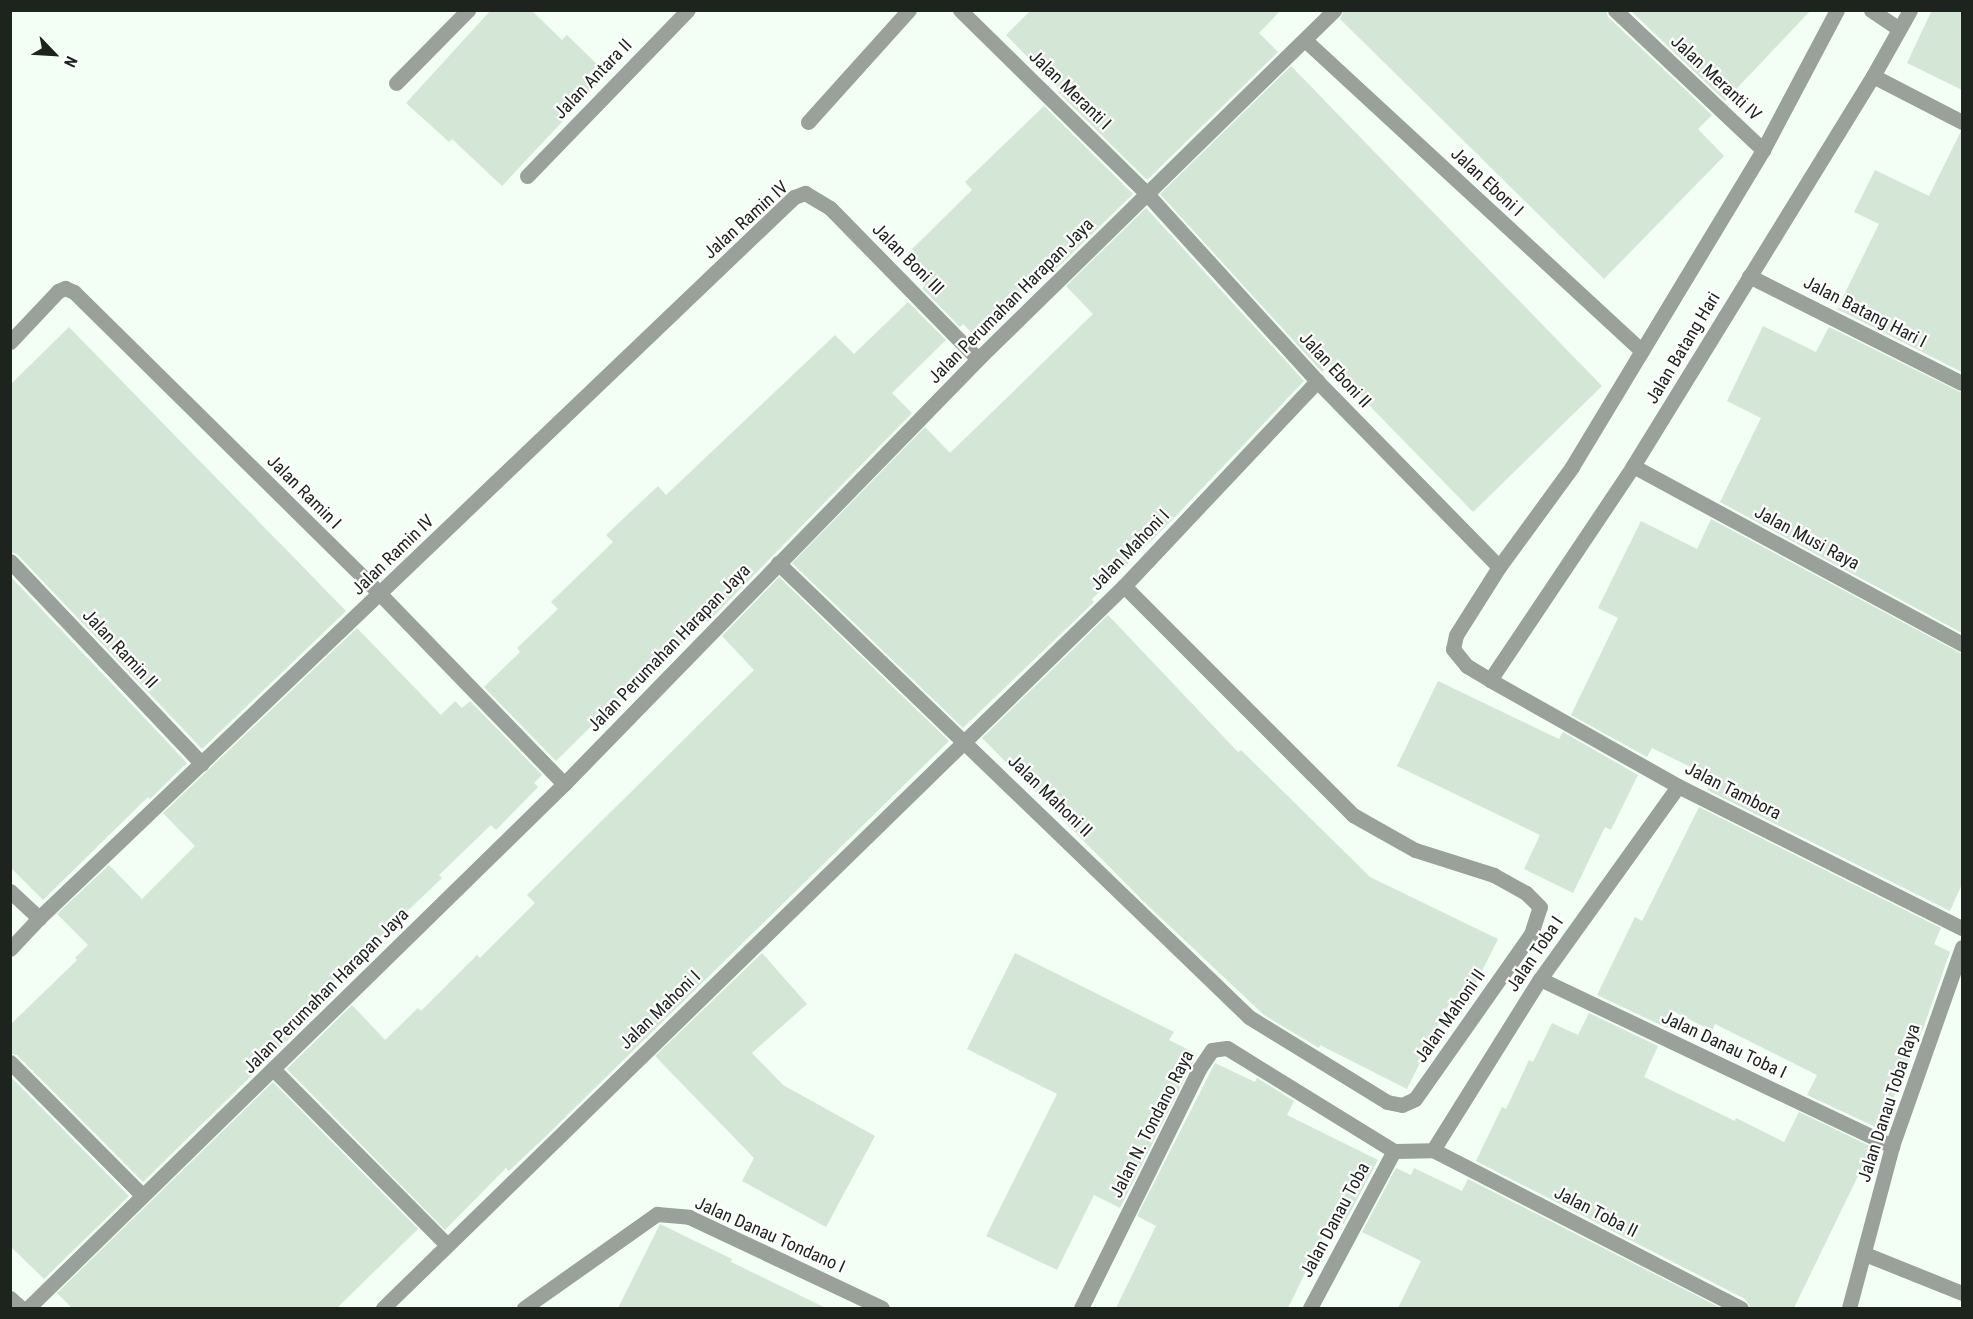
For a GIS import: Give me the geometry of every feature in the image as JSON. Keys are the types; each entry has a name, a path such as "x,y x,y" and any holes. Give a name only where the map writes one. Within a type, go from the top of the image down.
{"street":[{"path":"396,83 468,10"},
{"name":"Jalan Antara II","path":"527,176 688,10"},
{"path":"808,122 909,10"},
{"name":"Jalan Perumahan Harapan Jaya","path":"27,1308 274,1070 564,784 978,359 1306,41 1335,10"},
{"name":"Jalan Meranti IV","path":"1615,10 1763,150"},
{"path":"1490,680 1458,658 1453,645 1456,635 1499,567 1572,467 1763,150 1837,10"},
{"path":"1871,10 1894,27"},
{"name":"Jalan Batang Hari","path":"1490,680 1633,466 1873,76 1894,27 1910,10"},
{"name":"Jalan Meranti I","path":"964,12 1147,194"},
{"name":"Jalan Eboni I","path":"1306,41 1642,351"},
{"path":"1873,76 1962,122"},
{"name":"Jalan Boni III","path":"805,193 830,208 978,359"},
{"name":"Jalan Ramin IV","path":"10,949 39,918 794,198 805,193"},
{"name":"Jalan Eboni II","path":"1147,194 1317,381 1499,567"},
{"name":"Jalan Batang Hari I","path":"1749,276 1962,382"},
{"name":"Jalan Ramin I","path":"10,342 58,291 65,288 74,292 380,594 564,784"},
{"name":"Jalan Mahoni I","path":"383,1308 1124,586 1317,381"},
{"name":"Jalan Musi Raya","path":"1633,466 1962,644"},
{"name":"Jalan Ramin II","path":"10,561 202,764"},
{"path":"778,563 964,740"},
{"name":"Jalan Mahoni II","path":"964,740 1249,1017 1387,1102 1402,1105 1415,1099 1531,934 1540,907 1527,892 1494,875 1415,850 1353,815 1124,586"},
{"name":"Jalan Tambora","path":"1490,680 1678,786 1962,928"},
{"name":"Jalan Toba I","path":"1433,1150 1540,979 1678,786"},
{"path":"10,891 39,918"},
{"name":"Jalan Danau Toba Raya","path":"1849,1308 1892,1146 1962,947"},
{"name":"Jalan Danau Toba I","path":"1540,979 1892,1146"},
{"name":"Jalan N. Tondano Raya","path":"1081,1308 1199,1069 1212,1050 1227,1048 1394,1150"},
{"path":"10,1062 142,1195"},
{"path":"274,1070 447,1245"},
{"path":"1394,1150 1433,1150"},
{"name":"Jalan Danau Toba","path":"1313,1308 1394,1150"},
{"name":"Jalan Toba II","path":"1433,1150 1741,1308"},
{"name":"Jalan Danau Tondano I","path":"524,1308 657,1214 689,1217 882,1308"},
{"path":"1865,1254 1962,1293"},
{"path":"10,1298 21,1308"}],"building":[{"path":"491,10 531,10 562,40 567,35 607,74 502,186 452,139 449,142 406,103"},
{"path":"1031,10 1281,10 1259,33 1278,52 1147,180 1058,92 1060,90 1006,35"},
{"path":"1344,10 1606,10 1608,17 1712,115 1698,129 1724,156 1604,279 1340,19"},
{"path":"1630,10 1811,10 1725,101"},
{"path":"1932,10 1962,10 1962,90 1907,63"},
{"path":"1291,66 1602,386 1473,512 1330,365 1322,372 1160,194"},
{"path":"1044,106 1133,194 1053,272 1046,266 975,336 963,324 960,327 922,288 925,285 901,260 972,190 965,182"},
{"path":"1961,131 1962,372 1837,309 1879,224 1854,212 1875,170 1929,196"},
{"path":"1146,208 1304,381 1175,517 1092,599 1094,602 963,728 792,563 925,427 950,453 1093,314 1066,286"},
{"path":"908,302 946,340 892,393 912,413 708,622 706,620 635,689 632,686 556,761 484,687 520,652 517,648 558,609 551,602 613,542 606,535 658,486 666,495 835,335 854,354"},
{"path":"1763,326 1816,352 1829,327 1962,393 1962,633 1720,502 1761,418 1727,401"},
{"path":"69,327 346,611 202,749 17,554 10,552 10,385"},
{"path":"1711,519 1962,654 1962,884 1950,911 1707,790 1713,778 1652,748 1647,757 1571,715 1618,618 1598,608 1641,521 1697,549"},
{"path":"10,576 187,763 150,799 148,797 43,900 10,867"},
{"path":"779,577 949,741 544,1138 509,1171 506,1168 445,1230 287,1069 352,1005 385,1040 418,1008 421,1011 477,955 480,958 535,903 527,895 754,670 722,636"},
{"path":"1108,615 1238,752 1241,750 1370,877 1498,939 1462,1011 1449,1004 1407,1089 1320,1045 1319,1048 1264,1015 1142,900 982,738"},
{"path":"357,628 441,715 455,701 462,708 470,701 542,775 534,783 538,787 496,830 491,825 439,875 442,878 331,984 338,991 143,1182 17,1055 10,1053 10,1025 77,960 75,958 88,945 57,914 109,865 142,899 195,846 163,813"},
{"path":"1438,681 1559,739 1563,732 1638,775 1611,830 1605,827 1573,893 1524,869 1540,835 1397,766"},
{"path":"1699,807 1941,928 1934,944 1950,952 1924,1026 1880,1129 1807,1095 1817,1075 1715,1024 1712,1031 1675,1012 1667,1028 1597,995 1635,917 1642,921"},
{"path":"762,953 807,1004 752,1053 783,1085 875,1136 826,1227 742,1181 754,1158 655,1056"},
{"path":"1015,953 1174,1032 1169,1040 1197,1054 1120,1208 1094,1195 1057,1270 986,1236 1057,1094 967,1049"},
{"path":"1589,1013 1658,1046 1644,1077 1735,1121 1736,1118 1784,1142 1799,1112 1872,1147 1794,1308 1751,1308 1745,1299 1476,1161 1502,1107 1506,1109 1529,1060 1533,1062 1552,1023 1578,1035"},
{"path":"1215,1063 1255,1082 1257,1078 1294,1101 1287,1115 1378,1160 1344,1224 1332,1218 1288,1308 1116,1308 1156,1226 1137,1216"},
{"path":"10,1076 129,1196 44,1279 10,1246"},
{"path":"273,1082 418,1229 337,1308 72,1308 57,1293"},
{"path":"1396,1168 1411,1175 1414,1168 1462,1191 1468,1179 1721,1308 1398,1308 1421,1261 1362,1232"},
{"path":"660,1224 732,1259 731,1262 826,1308 618,1308"}]}
